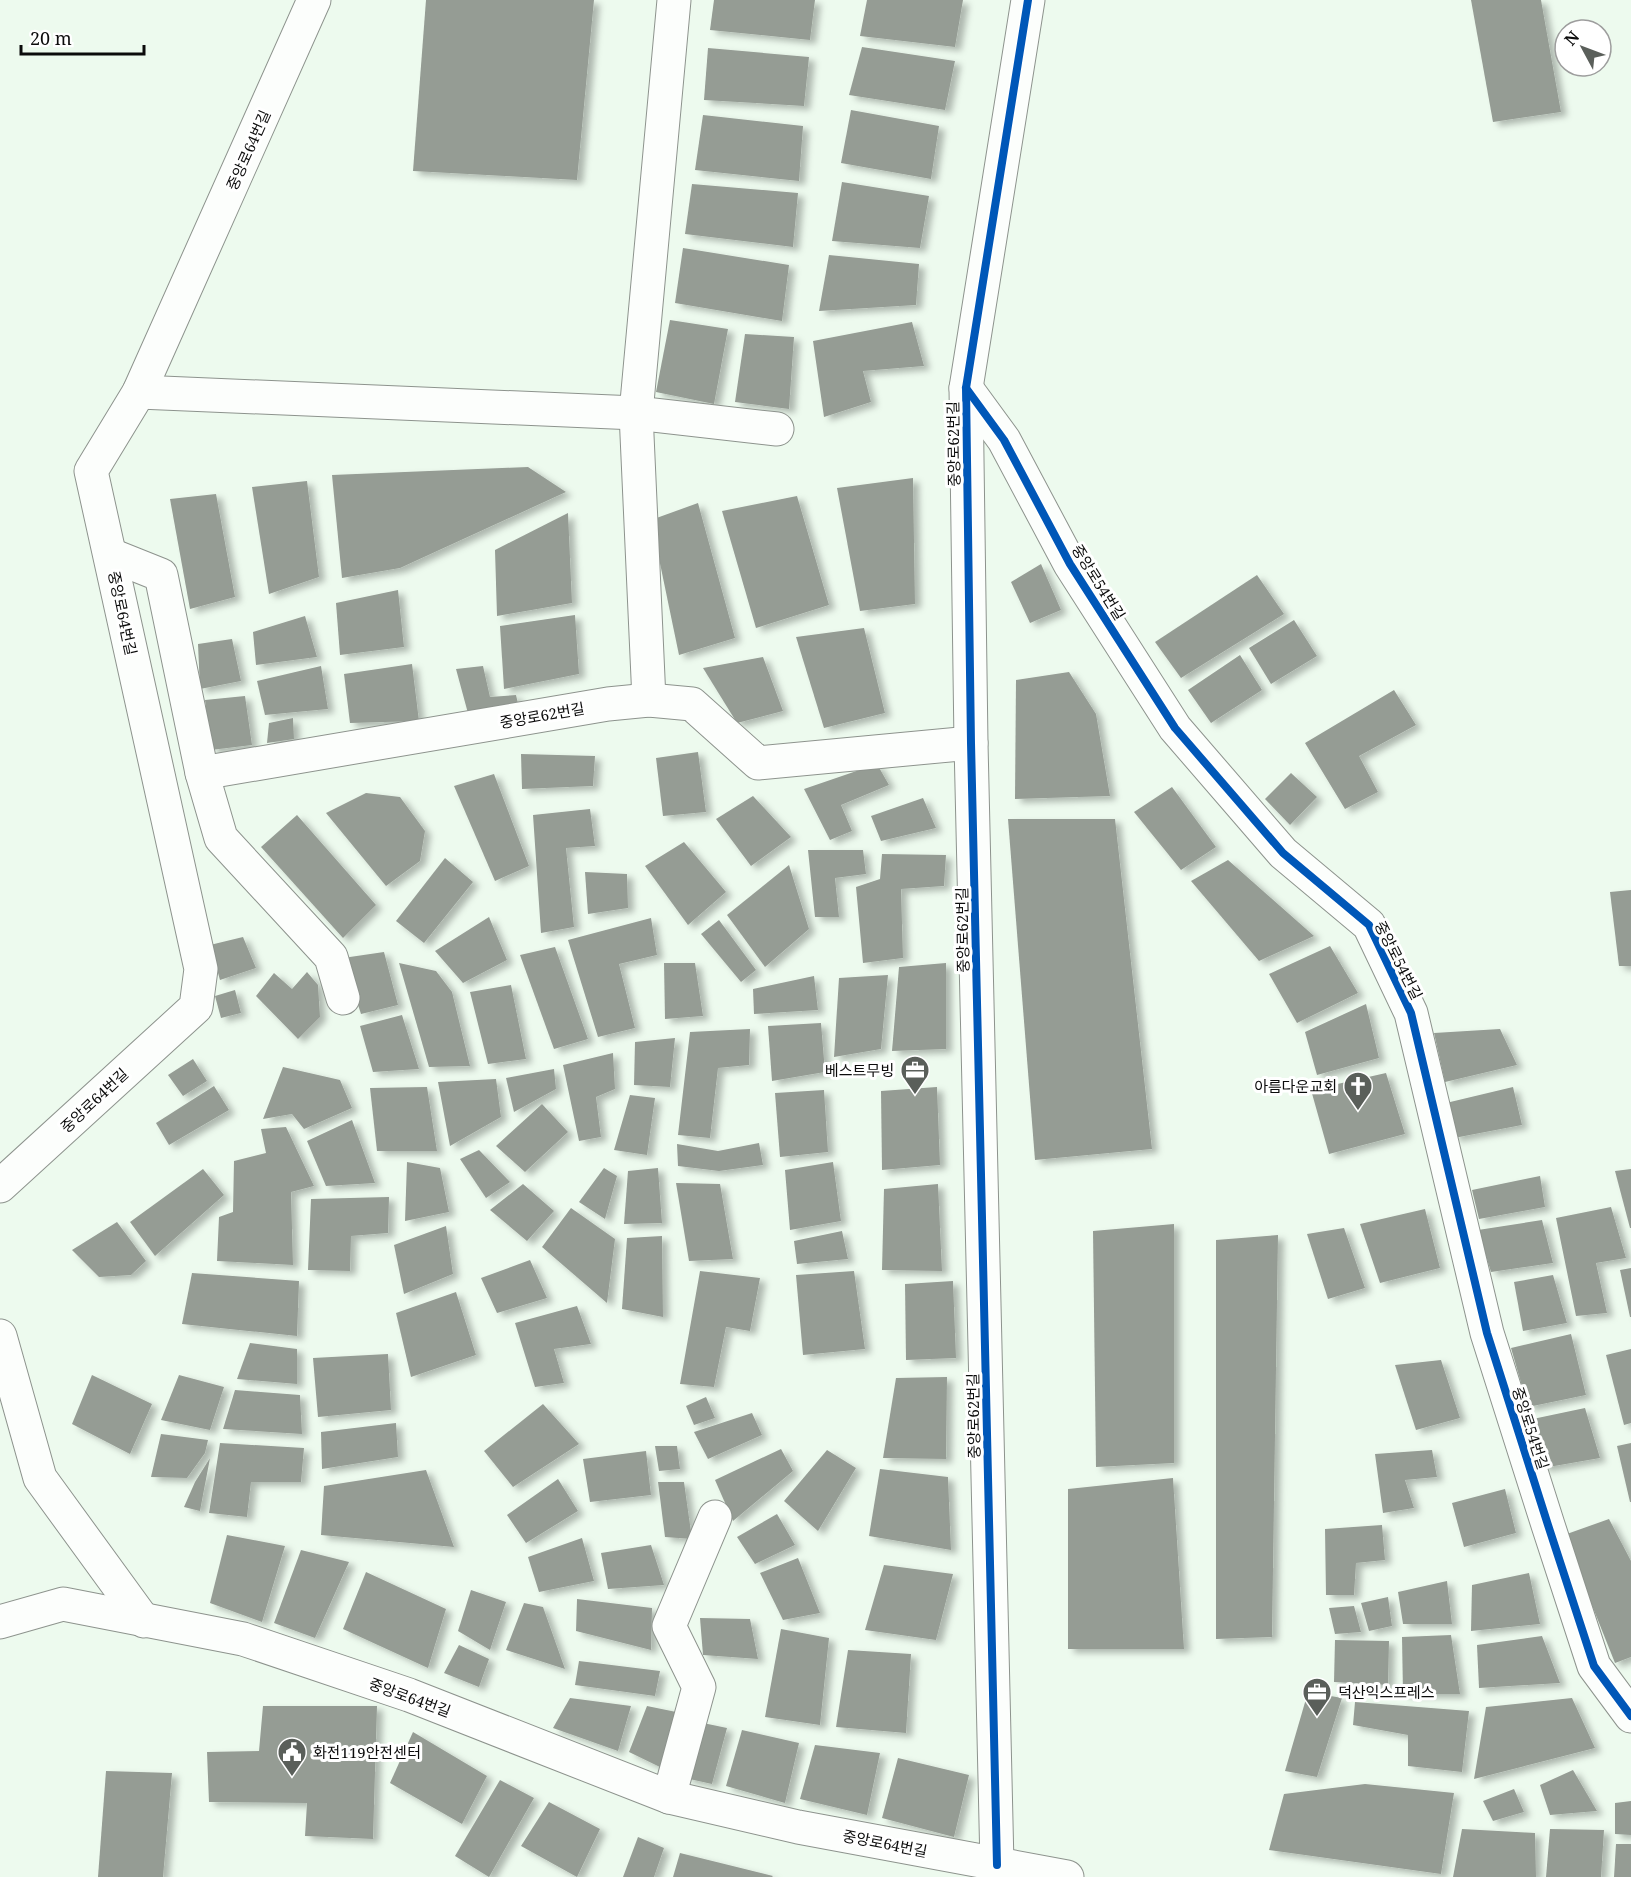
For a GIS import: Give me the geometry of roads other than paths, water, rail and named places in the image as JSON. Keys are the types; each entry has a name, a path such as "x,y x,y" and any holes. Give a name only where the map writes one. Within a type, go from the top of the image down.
{"street":[{"name":"중앙로64번길","path":"0,1186 196,1007 201,969 91,471 139,392 314,0"},
{"path":"649,700 636,413 674,0"},
{"name":"중앙로62번길","path":"997,1865 971,743 966,388 1028,0"},
{"name":"중앙로54번길","path":"966,388 1004,440 1070,564 1175,728 1283,853 1369,925 1411,1012 1487,1333 1594,1666 1631,1716"},
{"path":"139,392 636,413 777,429"},
{"path":"111,555 161,576 202,773 221,838 332,957 343,998"},
{"name":"중앙로62번길","path":"202,773 608,704 649,700 692,704 759,763 971,743"},
{"path":"0,1336 40,1478 144,1621"},
{"path":"669,1797 699,1687 669,1626 715,1517"},
{"name":"중앙로64번길","path":"0,1622 63,1604 243,1639 398,1691 669,1797 798,1827 1067,1877"}],"place":[{"name":"베스트무빙","path":"915,1096"},
{"name":"아름다운교회","path":"1358,1112"},
{"name":"덕산익스프레스","path":"1317,1718"},
{"name":"화전119안전센터","path":"292,1778"}]}
